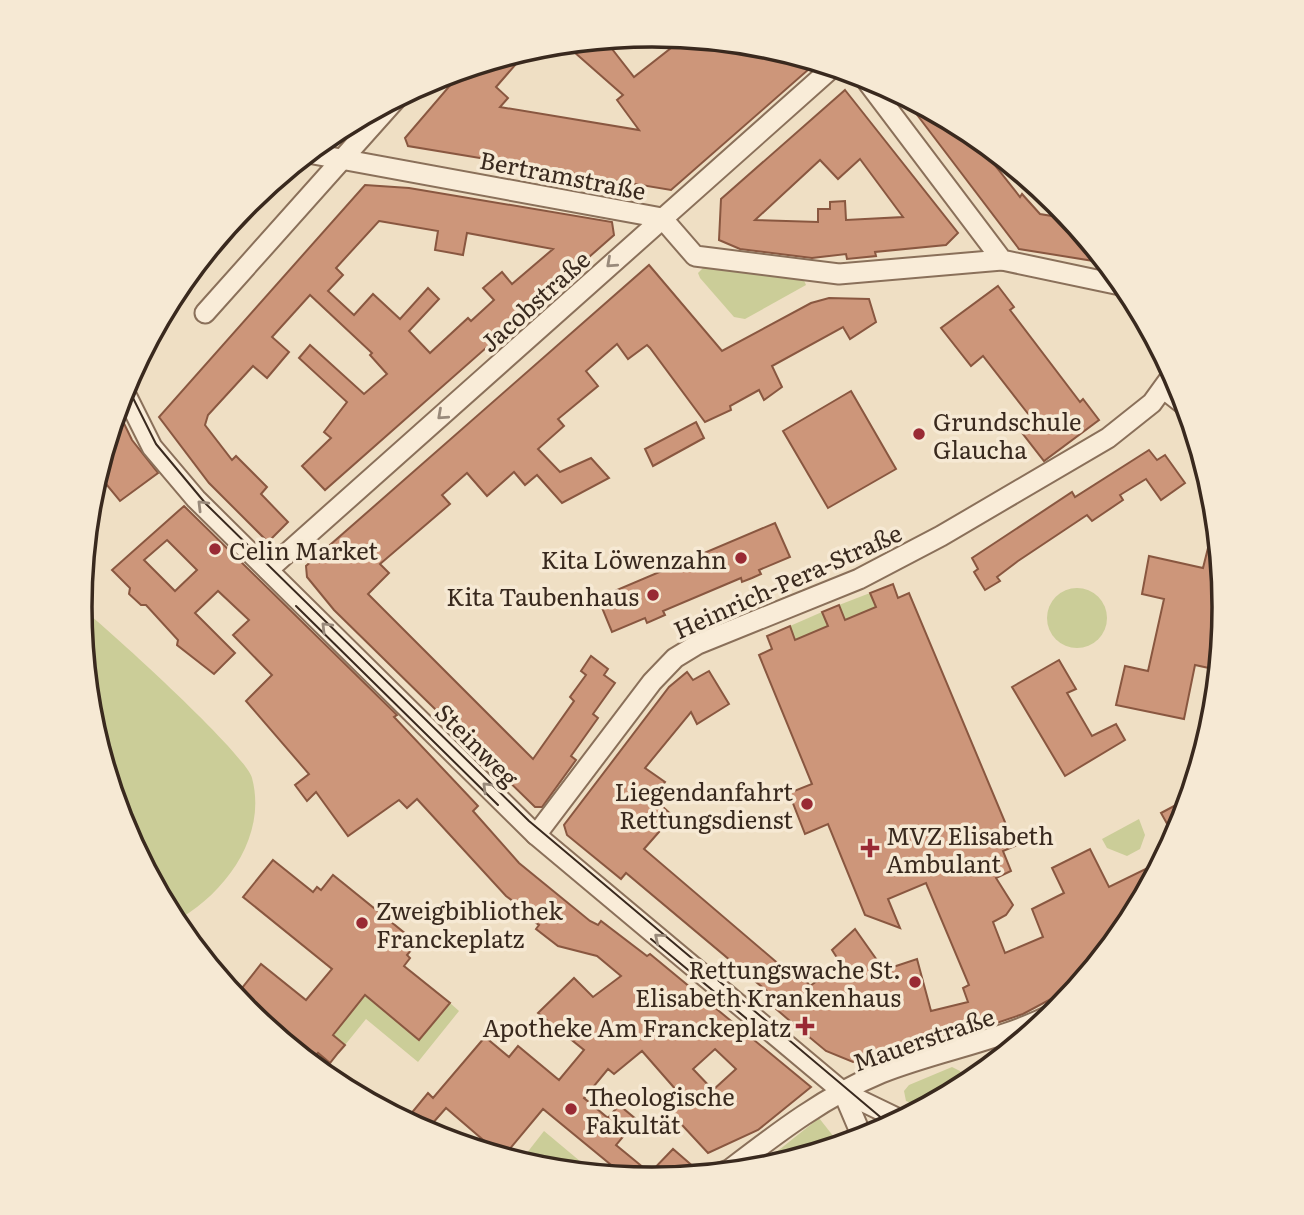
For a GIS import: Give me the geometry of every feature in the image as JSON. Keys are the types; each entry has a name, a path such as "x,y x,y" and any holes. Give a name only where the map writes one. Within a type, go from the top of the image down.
{"street":[{"name":"Jacobstraße","path":"268,570 824,75"},
{"path":"877,95 1002,260"},
{"path":"205,313 379,118"},
{"name":"Bertramstraße","path":"322,155 662,218 695,256 839,274 1002,260 1108,282"},
{"name":"Heinrich-Pera-Straße","path":"536,835 652,682 688,649 859,579 941,536 1108,438 1165,383"},
{"name":"Steinweg","path":"130,403 152,447 170,471 536,835 843,1092"},
{"name":"Mauerstraße","path":"744,1160 843,1092 882,1073 1020,1030"},
{"path":"843,1092 889,1115"},
{"path":"843,1092 858,1128"}],"green space":[{"path":"704,267 803,278 806,285 745,319 734,317 700,278 698,273"},
{"path":"1077,588 1094,593 1102,601 1107,618 1102,635 1094,643 1077,648 1060,643 1052,635 1047,618 1052,601 1060,593"},
{"path":"870,593 876,607 845,620 839,605"},
{"path":"822,612 828,626 795,640 790,626"},
{"path":"92,617 202,718 244,765 252,778 255,800 247,843 224,881 184,916 167,888 134,822 121,788 103,717 93,644"},
{"path":"1139,819 1145,835 1140,849 1127,856 1107,848 1102,839"},
{"path":"365,995 419,1040 450,1003 459,1011 418,1062 366,1019 345,1045 333,1035"},
{"path":"318,1053 330,1063 329,1064 316,1055"},
{"path":"952,1067 961,1074 912,1103 906,1101 904,1091 909,1085"},
{"path":"819,1118 834,1137 797,1149 774,1154"},
{"path":"544,1131 583,1163 543,1157 527,1153"}],"building":[{"path":"612,48 634,77 671,48 725,52 808,70 671,190 408,146 405,138 450,85 516,64 496,87 508,98 500,107 639,130 617,100 623,95 575,53"},
{"path":"845,90 958,233 946,245 875,252 876,256 847,259 846,254 812,258 740,249 719,240 721,199","holes":["860,159 903,217 846,220 845,201 830,202 830,209 818,209 818,222 755,220 820,160 838,179"]},
{"path":"916,114 993,163 1020,197 1022,194 1040,214 1053,216 1092,261 1019,249"},
{"path":"365,185 409,188 612,222 614,235 325,490 302,466 331,438 324,432 347,402 299,358 310,345 364,394 387,374 370,355 372,353 310,295 272,337 289,352 267,378 253,366 208,415 205,425 232,460 236,456 267,487 261,494 288,522 268,542 209,483 159,417","holes":["379,221 438,231 435,250 463,255 467,233 553,249 512,284 502,272 483,288 494,300 471,321 468,318 430,353 409,331 439,299 428,288 400,319 373,294 354,315 328,291 343,275 336,268"]},
{"path":"649,265 722,351 811,303 829,298 869,299 876,322 850,339 843,327 772,366 782,387 764,400 759,390 730,406 731,410 705,422 647,345 628,359 617,344 586,371 598,386 558,419 564,426 538,449 560,472 591,458 609,478 562,503 537,475 525,485 514,472 487,496 467,473 442,495 450,504 380,564 389,573 368,594 533,759 574,701 570,697 586,675 581,671 591,656 608,669 604,675 615,683 593,714 598,718 571,756 576,760 542,807 535,807 334,610 307,577 306,566"},
{"path":"998,286 1014,307 1010,310 1080,402 1083,399 1099,420 1044,461 1016,425 1029,415 983,356 971,366 941,328"},
{"path":"851,391 896,469 828,508 783,431"},
{"path":"123,422 132,440 158,473 120,501 106,484"},
{"path":"696,422 704,438 653,466 645,449"},
{"path":"1149,450 1157,460 1165,455 1185,483 1161,500 1146,479 1120,495 1123,500 1092,521 1087,515 1018,561 997,577 1000,581 985,590 974,572 978,569 972,558 1072,492 1075,497"},
{"path":"184,506 397,715 394,717 478,806 473,811 519,863 590,921 598,925 601,921 647,956 650,954 811,1087 758,1130 708,1153 670,1112 684,1099 642,1051 614,1074 608,1069 584,1098 608,1118 619,1105 637,1120 616,1145 644,1168 613,1167 543,1109 509,1150 486,1142 446,1108 433,1123 411,1113 428,1093 433,1098 485,1037 509,1057 518,1046 559,1080 584,1050 538,1013 574,978 593,997 621,976 597,956 558,946 536,929 539,925 532,920 535,917 506,896 417,799 407,808 399,800 348,836 316,792 307,801 295,785 309,774 246,701 272,675 233,635 249,620 218,591 195,613 235,653 214,674 177,645 178,640 146,605 141,605 129,594 130,588 112,570","holes":["167,540 197,570 175,591 144,560","715,1049 736,1069 713,1090 693,1069"]},
{"path":"775,523 790,557 759,570 761,574 752,578 742,582 741,578 663,611 665,615 647,623 645,618 612,632 598,598"},
{"path":"1208,547 1212,608 1208,668 1195,665 1184,719 1116,705 1125,666 1148,671 1164,599 1142,594 1149,556 1203,568"},
{"path":"893,584 898,598 909,593 1015,846 1003,851 1011,871 996,878 1013,905 1006,915 993,922 1005,953 1043,937 1032,909 1064,893 1052,868 1090,849 1109,887 1147,868 1118,919 1054,997 1023,1014 976,1030 975,1027 853,1062 826,1051 769,1003 774,997 626,873 621,879 567,835 564,825 669,687 687,672 693,680 709,671 729,704 697,724 691,712 645,768 665,782 653,798 673,816 644,849 795,978 800,974 810,986 841,964 832,950 855,929 884,970 917,959 931,1011 968,1002 963,988 969,985 926,883 888,899 900,928 865,915 828,824 805,834 789,793 812,784 759,655 772,649 767,636 790,626 795,640 828,626 822,612 839,605 845,620 876,607 870,593"},
{"path":"1059,660 1076,689 1067,693 1092,736 1116,724 1125,740 1065,776 1012,687"},
{"path":"1177,805 1168,826 1161,813"},
{"path":"273,860 313,892 317,887 321,890 333,875 417,943 407,955 410,958 404,966 450,1003 419,1040 365,995 333,1035 345,1045 330,1063 318,1053 316,1055 311,1052 283,1029 242,989 261,964 306,1000 332,969 243,897"},
{"path":"673,1149 693,1167 655,1168"}],"tram line":[{"path":"132,397 156,444 206,504 529,821 882,1118"},
{"path":"296,606 498,805"},
{"path":"651,939 753,1024"}],"place":[{"name":"Grundschule Glaucha","path":"919,434"},
{"name":"Celin Market","path":"215,549"},
{"name":"Kita Löwenzahn","path":"741,558"},
{"name":"Kita Taubenhaus","path":"653,595"},
{"name":"Liegendanfahrt Rettungsdienst","path":"807,804"},
{"name":"MVZ Elisabeth Ambulant","path":"870,848"},
{"name":"Zweigbibliothek Franckeplatz","path":"362,923"},
{"name":"Rettungswache St. Elisabeth Krankenhaus","path":"915,982"},
{"name":"Apotheke Am Franckeplatz","path":"805,1026"},
{"name":"Theologische Fakultät","path":"571,1109"}]}
